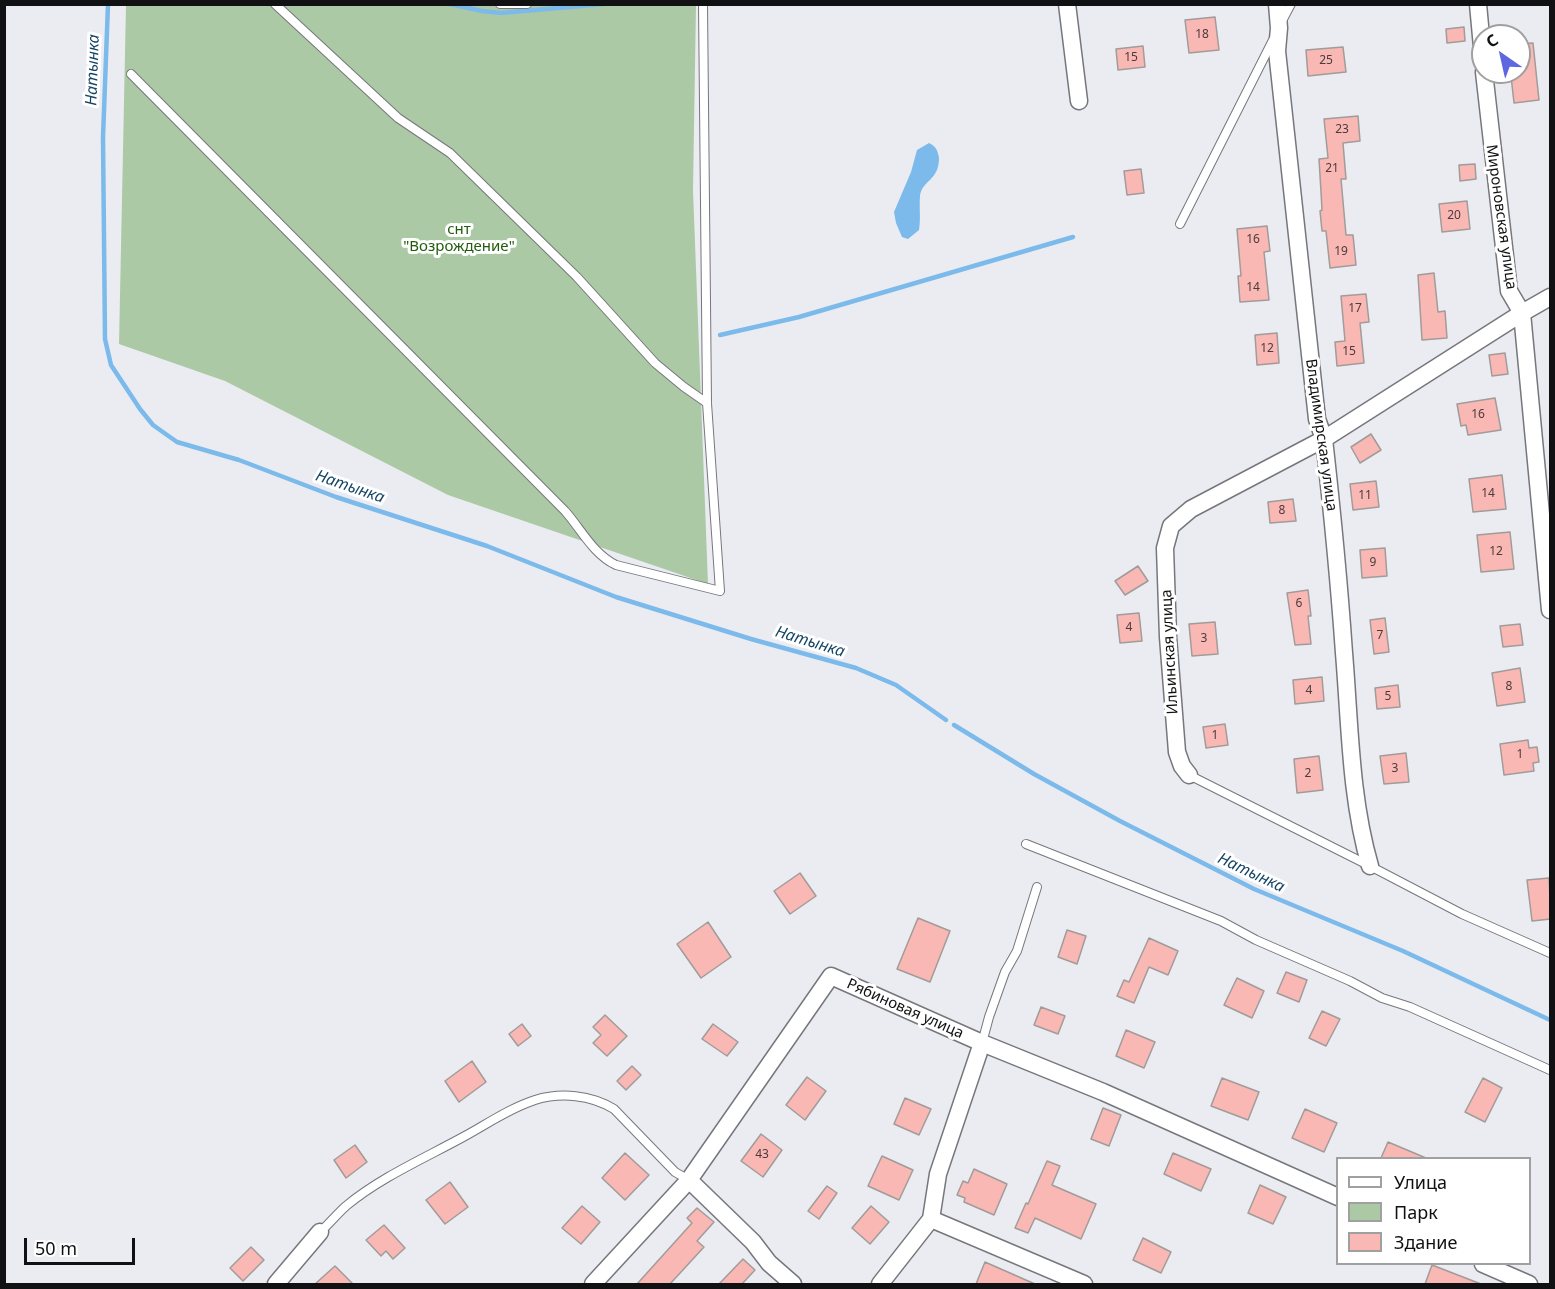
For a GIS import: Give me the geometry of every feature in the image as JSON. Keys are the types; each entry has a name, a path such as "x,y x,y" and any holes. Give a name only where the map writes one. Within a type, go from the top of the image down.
{"street":[{"path":"1067,4 1079,101"},
{"name":"Владимирская улица","path":"1277,4 1279,28 1277,51 1317,419 1324,439 1341,597 1354,783 1363,840 1370,866"},
{"path":"1478,4 1480,24"},
{"name":"Мироновская улица","path":"1485,84 1509,291 1522,313 1551,610"},
{"path":"1324,439 1522,313 1551,297"},
{"name":"Ильинская улица","path":"1189,775 1182,766 1177,752 1169,648 1166,548 1171,526 1191,509 1324,439"},
{"name":"Рябиновая улица","path":"593,1284 689,1180 831,976 982,1043 1103,1092 1336,1196"},
{"path":"880,1284 931,1219 938,1174 982,1043"},
{"path":"689,1180 753,1242 769,1263 792,1284"},
{"path":"931,1219 1084,1284"},
{"path":"276,1284 320,1232"},
{"path":"1486,1265 1529,1284"}],"lane":[{"path":"275,4 398,118 450,153 577,277 656,363 707,403"},
{"path":"500,4 527,4"},
{"path":"130,74 565,511 606,560 616,565 720,591 707,403 703,4"},
{"path":"1180,224 1291,4"},
{"path":"1189,775 1462,914 1551,953"},
{"path":"1026,844 1221,921 1256,940 1350,981 1382,998 1410,1007 1551,1070"},
{"path":"982,1043 1005,972 1017,951 1037,887"},
{"path":"320,1232 346,1206 389,1178 535,1100 567,1096 604,1103 614,1109 675,1172 689,1180"}],"green space":[{"name":"снт \"Возрождение\"","path":"126,5 696,5 693,190 708,584 448,495 225,381 119,344"}],"water":[{"path":"929,143 937,151 938,166 934,176 921,191 919,230 908,239 902,237 894,212 911,172 917,150"}],"building":[{"path":"1215,17 1219,50 1189,53 1185,20"},
{"path":"1464,27 1465,41 1447,43 1446,29"},
{"path":"1531,43 1533,43 1539,100 1514,103 1512,84 1531,84"},
{"path":"1143,46 1145,67 1118,70 1116,49"},
{"path":"1343,47 1346,72 1308,76 1306,50"},
{"path":"1358,116 1360,141 1343,143 1346,179 1341,179 1346,235 1353,235 1356,265 1330,268 1326,231 1322,231 1320,211 1322,210 1319,159 1328,158 1324,119"},
{"path":"1475,164 1476,179 1460,181 1459,165"},
{"path":"1141,169 1144,193 1127,195 1124,171"},
{"path":"1467,201 1470,229 1442,232 1439,204"},
{"path":"1267,226 1270,251 1264,252 1269,300 1240,302 1238,276 1241,276 1237,229"},
{"path":"1434,273 1438,312 1445,311 1447,338 1422,340 1418,275"},
{"path":"1366,294 1369,322 1360,323 1364,363 1337,366 1335,342 1345,341 1341,296"},
{"path":"1277,333 1279,363 1257,365 1255,335"},
{"path":"1505,353 1508,374 1492,376 1489,355"},
{"path":"1495,398 1501,430 1468,435 1466,425 1461,426 1457,404"},
{"path":"1371,434 1381,450 1360,463 1351,447"},
{"path":"1502,475 1506,509 1473,512 1469,479"},
{"path":"1376,481 1379,507 1353,510 1350,484"},
{"path":"1293,499 1296,521 1270,523 1268,502"},
{"path":"1510,532 1514,569 1481,572 1477,535"},
{"path":"1385,548 1387,576 1362,578 1360,550"},
{"path":"1138,566 1148,581 1125,595 1115,581"},
{"path":"1308,590 1311,644 1295,645 1287,593"},
{"path":"1139,613 1142,641 1120,643 1117,615"},
{"path":"1385,618 1389,652 1374,654 1370,620"},
{"path":"1215,622 1218,654 1192,656 1189,624"},
{"path":"1520,624 1523,645 1503,647 1500,626"},
{"path":"1520,668 1525,702 1497,706 1492,673"},
{"path":"1322,677 1324,701 1295,704 1293,680"},
{"path":"1398,685 1400,707 1377,709 1375,688"},
{"path":"1225,724 1228,745 1206,748 1203,727"},
{"path":"1528,740 1529,748 1537,747 1539,762 1533,763 1534,771 1504,775 1500,744"},
{"path":"1406,753 1409,782 1384,784 1380,756"},
{"path":"1319,756 1323,790 1297,793 1294,759"},
{"path":"800,873 816,896 790,914 774,891"},
{"path":"1549,878 1551,919 1532,921 1527,880"},
{"path":"918,918 950,931 930,982 897,969"},
{"path":"708,922 731,957 701,978 677,944"},
{"path":"1067,930 1086,936 1077,964 1058,957"},
{"path":"1149,938 1178,951 1168,975 1149,967 1134,1003 1117,996 1124,980 1129,982"},
{"path":"1286,972 1307,980 1299,1002 1277,993"},
{"path":"1237,978 1264,991 1252,1018 1224,1005"},
{"path":"1041,1007 1065,1016 1058,1034 1034,1025"},
{"path":"1322,1011 1340,1019 1326,1046 1309,1038"},
{"path":"605,1015 627,1036 607,1056 593,1043 601,1035 593,1027"},
{"path":"522,1024 531,1036 518,1046 509,1034"},
{"path":"713,1024 738,1042 727,1056 702,1039"},
{"path":"1126,1030 1155,1042 1144,1068 1116,1056"},
{"path":"472,1061 486,1082 459,1102 445,1081"},
{"path":"632,1066 641,1075 626,1090 617,1081"},
{"path":"807,1077 826,1091 805,1120 786,1105"},
{"path":"1222,1078 1259,1092 1248,1120 1211,1106"},
{"path":"1483,1078 1502,1088 1485,1122 1465,1112"},
{"path":"905,1098 931,1109 919,1135 894,1124"},
{"path":"1103,1108 1121,1115 1109,1146 1091,1139"},
{"path":"1305,1109 1337,1123 1324,1152 1292,1138"},
{"path":"761,1134 782,1150 763,1177 741,1161"},
{"path":"1388,1142 1424,1157 1381,1157"},
{"path":"355,1145 367,1162 346,1178 334,1160"},
{"path":"625,1153 649,1175 625,1200 602,1178"},
{"path":"1173,1153 1211,1169 1201,1191 1164,1174"},
{"path":"882,1156 913,1170 899,1200 868,1186"},
{"path":"1047,1161 1060,1166 1052,1185 1096,1204 1081,1239 1035,1218 1028,1233 1015,1228"},
{"path":"974,1169 1007,1184 994,1215 964,1202 965,1198 957,1195 963,1181 968,1183"},
{"path":"450,1182 468,1207 445,1224 426,1200"},
{"path":"1260,1185 1286,1197 1273,1224 1248,1213"},
{"path":"827,1186 837,1193 819,1219 808,1211"},
{"path":"582,1206 600,1222 581,1244 562,1228"},
{"path":"871,1206 889,1222 870,1244 852,1228"},
{"path":"697,1208 714,1222 697,1241 704,1247 670,1284 637,1284 692,1223 687,1218"},
{"path":"384,1225 405,1248 393,1259 386,1251 381,1256 366,1240"},
{"path":"1143,1238 1171,1252 1161,1273 1133,1260"},
{"path":"251,1247 264,1260 243,1281 230,1268"},
{"path":"743,1259 755,1270 742,1284 719,1284"},
{"path":"985,1262 1035,1284 976,1284"},
{"path":"1432,1265 1481,1284 1425,1284"},
{"path":"335,1266 353,1284 315,1284"}],"waterway":[{"name":"Натынка","path":"108,4 103,137 105,339 111,365 153,425 177,442 239,460 336,497 487,546 616,597 751,639 856,668 896,685 946,720"},
{"path":"450,4 501,13 604,4"},
{"path":"720,335 799,317 1073,237"},
{"name":"Натынка","path":"954,725 1034,774 1120,821 1254,889 1403,951 1550,1020"}]}
